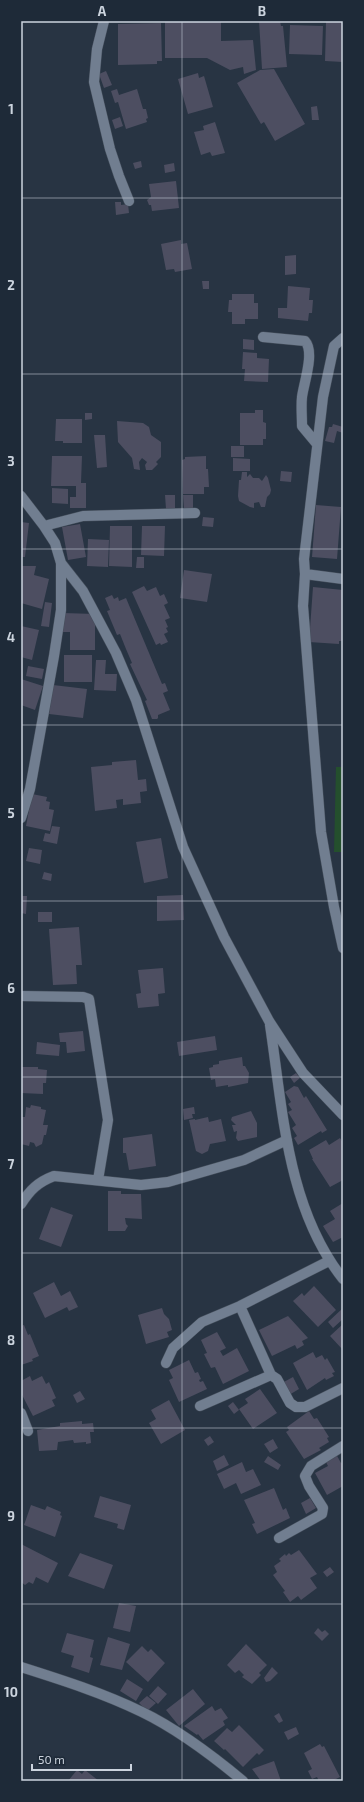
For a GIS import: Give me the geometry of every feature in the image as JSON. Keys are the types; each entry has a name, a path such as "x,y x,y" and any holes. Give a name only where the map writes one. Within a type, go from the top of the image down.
{"street":[{"path":"104,21 97,49 94,82 110,149 129,201"},
{"path":"263,337 305,341 309,345 310,353 302,398 302,426 317,444"},
{"path":"343,338 334,346 322,397 304,560 305,574 303,606 321,832 334,907 343,948"},
{"path":"21,496 55,543 61,563 61,610 30,789 21,818"},
{"path":"44,526 83,516 195,513"},
{"path":"61,563 83,591 116,653 136,700 183,847 224,937 269,1021 303,1073 343,1114"},
{"path":"305,574 343,579"},
{"path":"21,996 83,997 89,999 108,1120 98,1180"},
{"path":"269,1021 287,1140 296,1182 314,1233 329,1260 343,1279"},
{"path":"21,1204 32,1188 44,1180 54,1176 141,1185 168,1182 244,1160 287,1140"},
{"path":"166,1363 173,1348 202,1322 240,1306 329,1260"},
{"path":"240,1306 271,1374 277,1379 290,1403 296,1407 305,1406 343,1388"},
{"path":"200,1406 271,1374"},
{"path":"21,1413 28,1431"},
{"path":"280,1538 322,1514 323,1508 309,1486 305,1476 311,1466 343,1446"},
{"path":"21,1667 78,1686 142,1712 166,1726 243,1781"}],"green space":[{"path":"336,767 343,767 343,852 334,852"}],"building":[{"path":"165,21 221,21 221,41 253,40 256,70 244,74 243,67 230,70 207,58 165,58"},
{"path":"259,21 280,21 281,26 283,26 287,67 262,69"},
{"path":"326,21 343,21 343,62 325,61"},
{"path":"161,23 162,61 157,61 157,64 118,65 118,24"},
{"path":"290,25 323,26 322,55 289,54"},
{"path":"274,69 305,124 275,141 264,122 261,124 237,83 260,70"},
{"path":"106,71 112,85 104,88 99,74"},
{"path":"198,73 199,78 204,76 213,107 188,114 178,79"},
{"path":"117,89 119,95 137,89 143,109 146,109 148,118 146,119 147,122 126,129 118,102 115,103 111,91"},
{"path":"317,106 319,120 312,120 311,107"},
{"path":"120,117 123,126 115,129 112,120"},
{"path":"215,122 225,153 212,156 210,152 201,155 194,132 204,130 203,126"},
{"path":"141,161 142,167 135,169 133,163"},
{"path":"174,163 175,171 165,173 164,165"},
{"path":"176,181 179,208 152,211 151,205 149,205 147,200 151,197 149,184"},
{"path":"115,202 121,202 121,205 128,204 129,213 116,215"},
{"path":"181,240 181,244 187,243 192,269 175,272 174,269 166,270 161,244"},
{"path":"296,255 296,274 285,275 285,256"},
{"path":"202,281 209,281 209,289 203,289"},
{"path":"288,286 310,288 309,300 313,300 312,313 309,313 308,321 278,318 278,308 287,308"},
{"path":"232,294 254,294 254,303 258,303 258,319 245,319 245,324 232,324 232,312 228,312 229,300 232,300"},
{"path":"243,339 254,340 254,350 243,349"},
{"path":"243,352 257,353 257,358 269,359 268,382 244,381 245,369 242,369"},
{"path":"255,410 263,410 263,422 266,423 266,439 263,439 263,445 240,445 240,413 255,413"},
{"path":"85,413 92,413 92,419 85,420"},
{"path":"56,419 82,419 82,443 63,443 63,441 55,441"},
{"path":"117,421 143,423 149,427 151,435 161,442 161,457 156,462 158,464 152,470 146,470 145,465 147,462 142,458 139,462 140,470 134,469 132,458 118,442"},
{"path":"333,424 343,427 343,433 337,431 334,443 325,441 329,427 332,427"},
{"path":"94,435 105,435 107,467 97,468"},
{"path":"231,446 244,446 244,457 231,457"},
{"path":"52,456 82,456 81,483 86,483 86,508 70,508 70,497 76,497 76,486 51,486"},
{"path":"206,456 206,469 208,469 209,487 204,487 204,494 183,494 182,460 185,459 185,457"},
{"path":"233,458 250,459 250,471 233,471"},
{"path":"281,471 292,472 291,482 280,481"},
{"path":"242,472 247,472 247,477 250,474 253,478 259,478 262,481 266,475 268,478 271,490 267,497 265,507 261,507 259,502 254,503 254,508 239,501 239,480 241,480"},
{"path":"52,488 68,489 68,504 52,503"},
{"path":"165,495 175,495 175,508 166,509"},
{"path":"183,495 193,495 193,509 184,509"},
{"path":"316,505 341,507 337,559 312,557"},
{"path":"203,517 214,518 213,527 202,526"},
{"path":"21,522 29,523 25,557 21,557"},
{"path":"80,524 86,557 68,560 62,527"},
{"path":"110,526 132,526 132,567 109,566"},
{"path":"142,526 165,526 164,556 141,555"},
{"path":"88,539 109,540 108,567 87,566"},
{"path":"137,557 144,557 144,568 136,568"},
{"path":"21,566 36,566 34,575 49,579 42,609 21,603"},
{"path":"184,570 212,574 207,602 180,598"},
{"path":"144,586 147,591 156,587 160,596 164,594 168,603 164,605 170,618 165,620 168,627 166,628 168,632 164,634 168,642 161,645 160,643 156,645 132,592"},
{"path":"313,587 343,590 343,641 339,641 339,644 309,642"},
{"path":"112,595 114,599 118,597 119,601 126,598 162,684 165,683 168,691 163,693 170,710 158,715 157,719 152,719 145,701 147,700 130,664 132,663 120,634 117,635 107,611 110,610 105,598"},
{"path":"45,602 52,603 49,627 41,626"},
{"path":"63,613 95,614 95,650 70,650 70,632 63,632"},
{"path":"21,626 39,630 32,660 21,657"},
{"path":"64,655 92,655 92,682 64,682"},
{"path":"96,660 106,660 105,674 117,674 116,691 94,690"},
{"path":"28,666 44,669 42,679 26,676"},
{"path":"21,679 43,686 35,710 21,705"},
{"path":"53,685 87,689 83,718 49,714"},
{"path":"136,760 138,780 146,779 147,791 140,792 141,803 123,805 123,799 116,800 117,808 95,811 91,767 112,765 112,762"},
{"path":"32,794 47,797 46,801 50,802 49,809 54,810 50,831 26,826"},
{"path":"52,826 60,827 57,844 43,841 45,833 50,834"},
{"path":"161,838 168,878 144,883 136,842"},
{"path":"29,848 42,850 40,864 26,861"},
{"path":"44,872 52,874 51,881 42,879"},
{"path":"183,895 184,920 157,921 157,896"},
{"path":"21,896 27,896 26,914 21,913"},
{"path":"38,912 52,912 52,922 38,922"},
{"path":"79,927 82,965 76,965 77,984 53,985 49,929"},
{"path":"163,968 165,993 158,994 159,1006 138,1008 136,994 141,993 138,970"},
{"path":"83,1031 85,1051 67,1053 66,1042 60,1042 59,1033"},
{"path":"215,1036 217,1050 179,1056 177,1042"},
{"path":"37,1042 60,1045 59,1056 36,1054"},
{"path":"242,1057 243,1066 245,1066 249,1073 248,1083 228,1087 228,1085 216,1087 215,1079 211,1080 209,1068 213,1067 213,1065 219,1064 219,1061"},
{"path":"21,1067 38,1067 38,1069 47,1070 46,1083 43,1083 43,1094 21,1093"},
{"path":"296,1073 300,1078 294,1083 290,1077"},
{"path":"294,1086 298,1087 304,1098 306,1096 327,1130 322,1133 321,1131 298,1145 294,1138 297,1136 292,1128 296,1125 288,1112 292,1110 288,1104 291,1102 285,1092"},
{"path":"31,1105 41,1107 41,1109 46,1110 43,1125 48,1125 42,1144 36,1147 34,1143 30,1142 29,1146 21,1144 21,1117 25,1117 26,1107 30,1108"},
{"path":"194,1107 195,1114 192,1114 193,1118 184,1120 183,1109"},
{"path":"251,1111 257,1123 257,1137 238,1141 236,1138 237,1131 234,1132 232,1125 236,1125 231,1120 232,1117"},
{"path":"208,1117 209,1122 221,1119 226,1141 210,1144 208,1151 202,1154 196,1151 189,1120"},
{"path":"152,1134 156,1166 129,1170 126,1153 123,1153 123,1138"},
{"path":"340,1138 343,1143 343,1180 330,1187 312,1159 309,1150 326,1140 329,1145"},
{"path":"108,1191 121,1191 121,1194 141,1194 142,1219 125,1218 128,1226 125,1231 108,1231"},
{"path":"343,1203 343,1237 333,1242 323,1226 335,1219 330,1211"},
{"path":"51,1207 73,1215 61,1247 39,1239"},
{"path":"54,1282 61,1296 70,1291 78,1307 69,1311 67,1307 45,1318 33,1293"},
{"path":"314,1286 336,1310 318,1327 293,1301 302,1293 304,1296"},
{"path":"162,1308 164,1314 169,1319 172,1330 167,1332 169,1337 146,1344 138,1315"},
{"path":"343,1308 343,1319 333,1328 328,1322"},
{"path":"288,1316 308,1338 302,1341 304,1345 297,1349 295,1345 272,1356 259,1330"},
{"path":"343,1324 343,1350 330,1336"},
{"path":"24,1325 28,1335 30,1334 39,1356 32,1359 33,1361 21,1365 21,1326"},
{"path":"217,1332 226,1348 220,1351 223,1356 237,1348 249,1371 223,1384 215,1367 211,1368 204,1354 207,1353 201,1340"},
{"path":"313,1352 316,1358 322,1355 325,1360 327,1358 335,1372 332,1373 334,1376 326,1380 325,1378 307,1390 293,1363"},
{"path":"189,1360 195,1373 198,1372 201,1379 199,1380 200,1382 203,1381 207,1389 179,1402 169,1380 173,1378 169,1370"},
{"path":"30,1376 32,1381 42,1376 46,1384 49,1382 56,1398 52,1400 55,1406 33,1416 21,1393 21,1381"},
{"path":"293,1377 299,1389 289,1395 282,1383"},
{"path":"260,1389 277,1413 253,1429 239,1409 248,1403 245,1399"},
{"path":"80,1391 85,1399 77,1403 73,1395"},
{"path":"169,1400 185,1430 161,1444 149,1423 156,1419 151,1410"},
{"path":"233,1402 239,1410 234,1414 228,1406"},
{"path":"309,1411 314,1419 317,1418 329,1437 327,1438 329,1442 319,1448 321,1450 304,1459 286,1432 289,1430 287,1427"},
{"path":"82,1421 82,1424 93,1423 94,1432 90,1432 91,1443 74,1443 73,1440 58,1442 57,1450 39,1451 37,1430 60,1426 60,1423"},
{"path":"210,1436 214,1442 208,1446 204,1440"},
{"path":"273,1439 278,1448 270,1453 264,1444"},
{"path":"336,1454 341,1463 343,1462 343,1486 327,1495 315,1473 328,1466 325,1460"},
{"path":"224,1455 229,1465 217,1471 213,1461"},
{"path":"268,1456 281,1465 278,1470 264,1462"},
{"path":"242,1462 246,1472 253,1469 261,1485 241,1494 236,1483 224,1489 217,1474"},
{"path":"274,1488 283,1510 286,1508 290,1518 257,1534 252,1524 255,1523 244,1500"},
{"path":"100,1496 131,1505 124,1530 117,1528 118,1524 94,1517"},
{"path":"310,1498 316,1508 306,1514 301,1503"},
{"path":"31,1505 45,1510 47,1506 61,1512 60,1515 62,1516 55,1537 24,1525"},
{"path":"21,1544 58,1563 48,1583 36,1577 33,1584 29,1582 25,1585 21,1582"},
{"path":"299,1550 317,1574 310,1578 317,1588 301,1600 298,1596 290,1602 283,1592 285,1591 273,1575 277,1572 274,1566 281,1561 279,1559 285,1554 286,1556 289,1553 291,1555"},
{"path":"80,1553 113,1565 104,1589 68,1576"},
{"path":"330,1567 334,1572 327,1577 323,1572"},
{"path":"119,1603 136,1606 130,1632 113,1628"},
{"path":"318,1628 322,1632 325,1630 329,1634 322,1641 314,1633"},
{"path":"67,1633 94,1640 90,1657 93,1658 89,1673 71,1667 74,1656 61,1652"},
{"path":"108,1637 130,1644 122,1670 100,1665"},
{"path":"246,1644 267,1665 259,1673 261,1675 252,1684 242,1677 244,1675 239,1670 235,1673 227,1665"},
{"path":"142,1646 148,1652 151,1649 165,1663 148,1682 126,1662"},
{"path":"272,1667 278,1673 270,1681 266,1682 264,1678"},
{"path":"127,1679 143,1689 136,1701 120,1691"},
{"path":"158,1686 167,1694 158,1704 149,1696"},
{"path":"193,1689 205,1704 179,1726 166,1710"},
{"path":"147,1696 156,1703 147,1711 139,1703"},
{"path":"212,1706 215,1711 221,1708 228,1718 223,1721 225,1725 203,1740 198,1734 197,1735 184,1726"},
{"path":"279,1713 283,1721 279,1723 274,1716"},
{"path":"239,1725 264,1750 259,1755 257,1753 243,1767 225,1749 224,1750 214,1741 227,1728 232,1732"},
{"path":"296,1727 299,1734 288,1740 284,1732"},
{"path":"320,1744 322,1747 324,1746 340,1777 332,1781 319,1781 317,1777 312,1779 308,1771 312,1769 304,1753"},
{"path":"274,1761 281,1781 261,1781 252,1769"},
{"path":"77,1770 82,1774 85,1770 99,1781 68,1781"}]}
